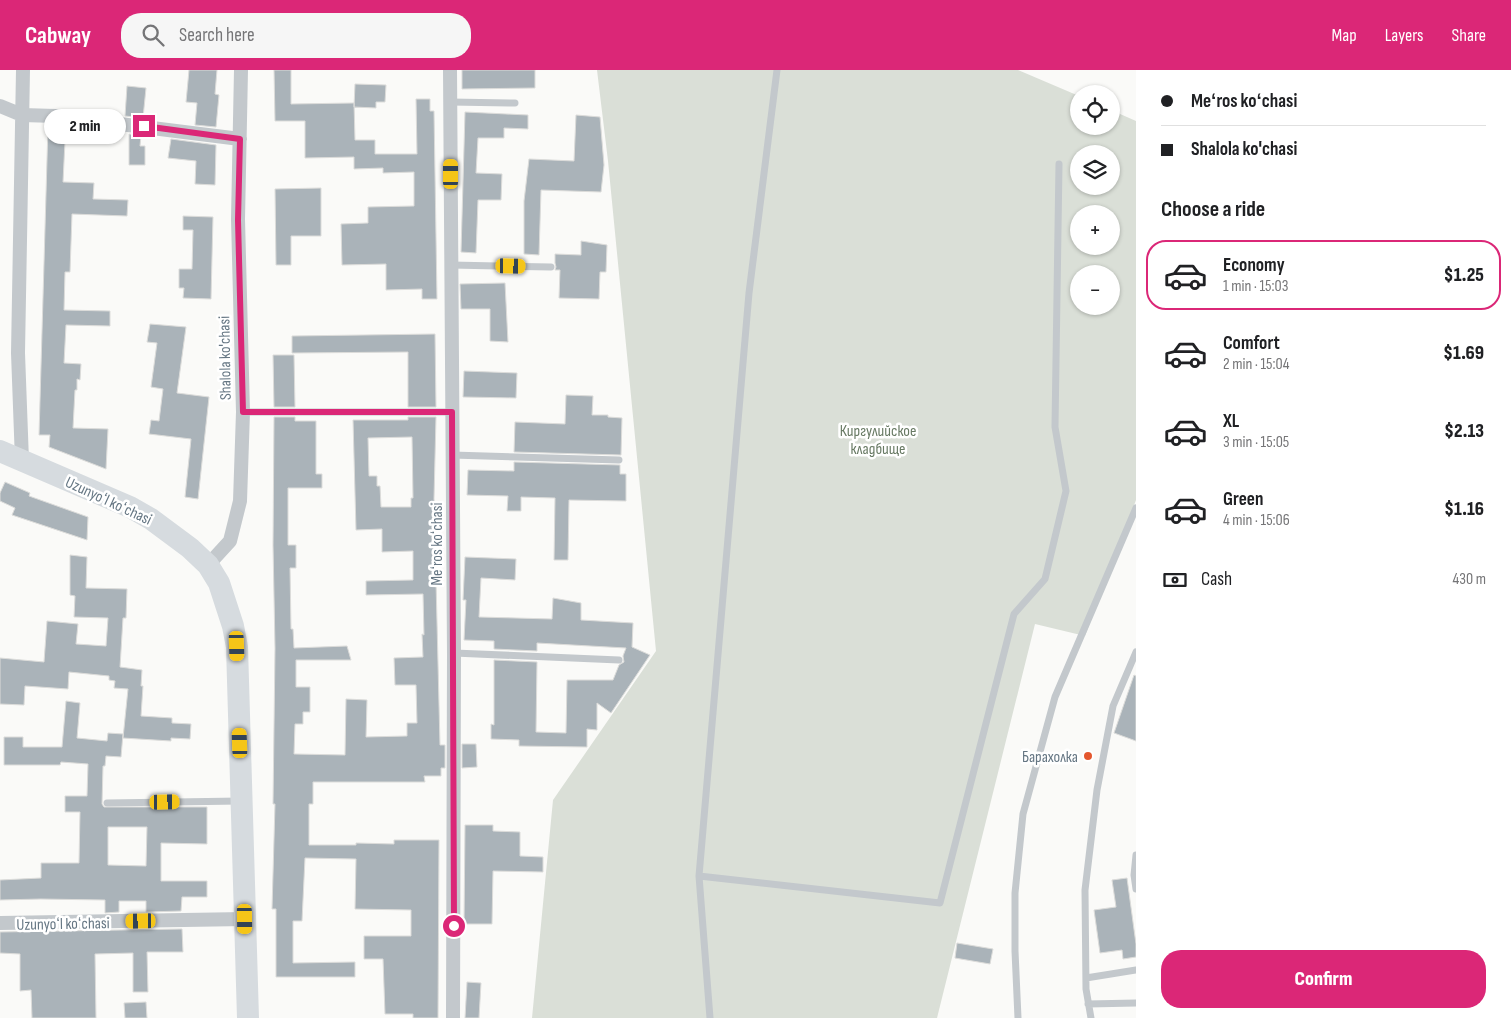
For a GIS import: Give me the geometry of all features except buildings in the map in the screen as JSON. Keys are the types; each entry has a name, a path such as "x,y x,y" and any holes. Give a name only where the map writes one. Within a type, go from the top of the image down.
{"main road":[{"name":"Uzunyoʻl koʻchasi","path":"0,451 151,519 184,543 208,565 219,583 234,626 237,646 248,1018"}],"street":[{"path":"22,461 18,353 23,70"},
{"name":"Shalola ko'chasi","path":"208,565 230,541 240,501 243,412 238,220 241,70"},
{"name":"Meʻros koʻchasi","path":"450,70 454,653 453,1018"},
{"path":"0,106 22,115 56,116 240,139"},
{"name":"Uzunyoʻl koʻchasi","path":"0,923 245,919"}],"lane":[{"path":"710,1018 699,876 749,293 777,70"},
{"path":"450,102 515,103"},
{"path":"699,876 940,903 1014,614 1045,580 1066,491 1055,427 1059,164"},
{"path":"451,265 550,267"},
{"path":"243,412 452,412"},
{"path":"452,455 620,460"},
{"path":"1018,1018 1015,893 1023,814 1055,697 1136,508"},
{"path":"1091,1018 1086,978 1085,890 1097,790 1113,706 1136,652"},
{"path":"454,653 619,660"},
{"path":"107,803 242,801"},
{"path":"1136,855 1134,875 1136,889"},
{"path":"1086,978 1136,970"},
{"path":"1088,1004 1136,1003"}],"green space":[{"name":"Киргулийское кладбище","path":"597,70 1018,70 1070,92 1070,135 1120,135 1120,114 1136,121 1136,500 1085,636 1035,624 937,1018 532,1018 553,800 656,651 608,161"}],"place":[{"name":"Барахолка","path":"1088,756"}],"route":[{"path":"144,126 240,139 238,220 243,412 452,412 454,926"}]}
